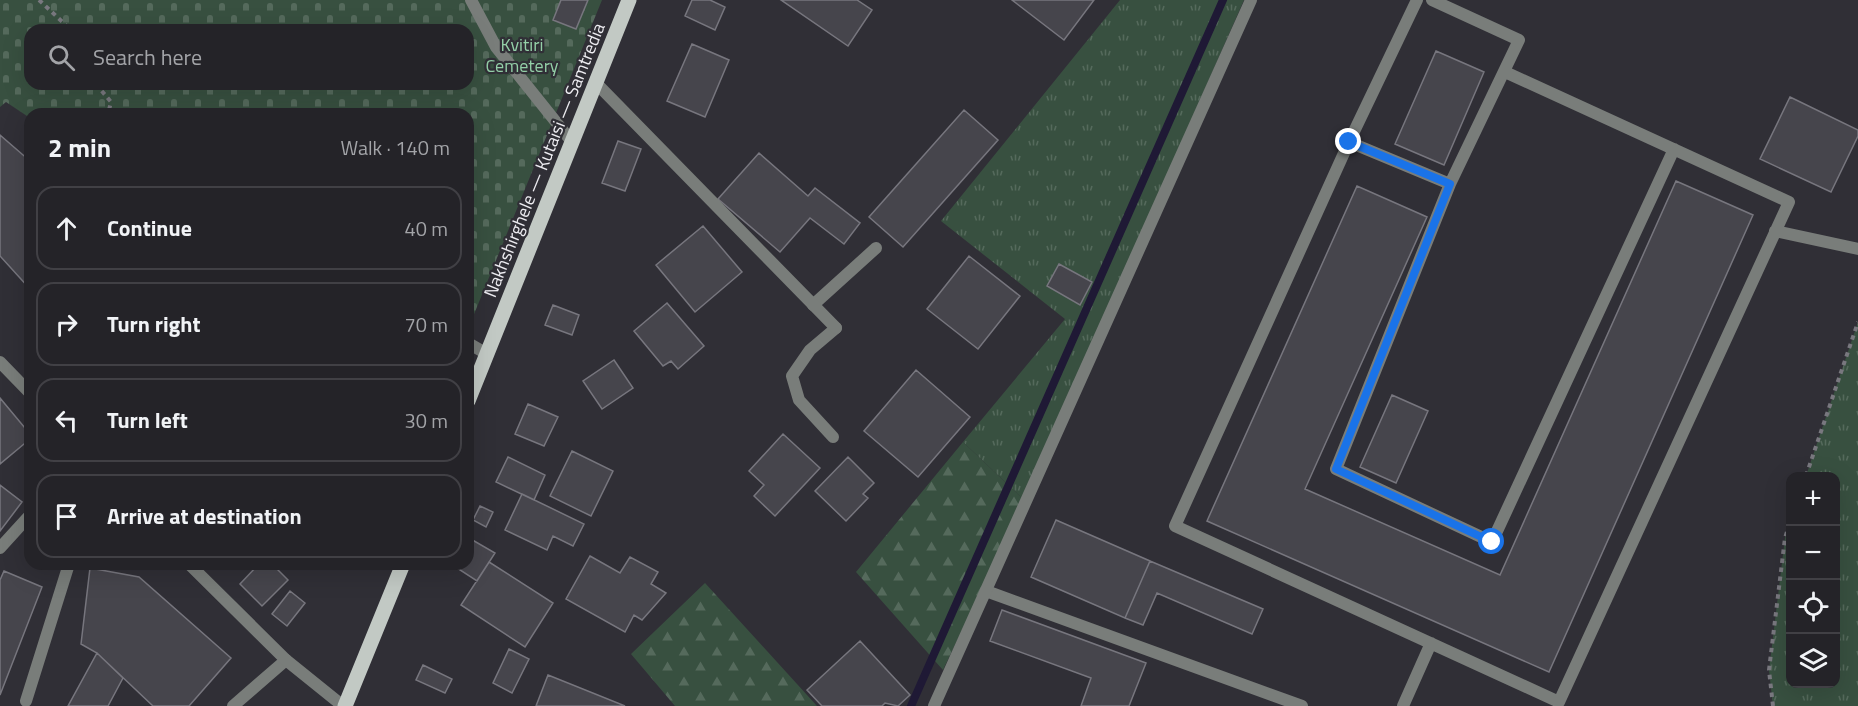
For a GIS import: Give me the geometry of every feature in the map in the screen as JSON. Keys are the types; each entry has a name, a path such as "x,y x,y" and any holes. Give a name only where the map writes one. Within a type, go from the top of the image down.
{"main road":[{"name":"Nakhshirghele — Kutaisi — Samtredia","path":"474,386 629,0"},
{"path":"344,706 401,570"}],"street":[{"path":"471,0 496,47 572,142"},
{"path":"934,706 1251,0"},
{"path":"1417,0 1349,142 1175,526 1559,702 1789,202 1505,72"},
{"path":"1432,0 1519,40 1450,184 1336,469 1492,542 1674,149"},
{"path":"596,83 836,328 810,350 792,376 799,400 833,437"},
{"path":"1349,142 1450,184"},
{"path":"1775,231 1858,249"},
{"path":"813,305 876,248"},
{"path":"474,346 487,354"},
{"path":"0,362 24,387"},
{"path":"0,548 24,525"},
{"path":"26,701 67,570"},
{"path":"195,570 286,660 344,706"},
{"path":"986,591 1302,706"},
{"path":"1403,706 1431,644"},
{"path":"233,706 286,660"}],"path":[{"path":"39,0 65,24"},
{"path":"101,90 111,102 110,108"},
{"path":"1808,472 1858,322"},
{"path":"1773,706 1769,670 1785,538 1790,526"}],"green space":[{"name":"Kvitiri Cemetery","path":"0,0 602,0 474,314 474,108 24,108 24,114 6,102 0,107"},
{"path":"1120,0 1244,0 1024,500 963,442 1065,319 941,221"},
{"path":"1858,322 1858,706 1773,706 1769,670 1786,535 1786,688 1840,688 1840,472 1807,472"},
{"path":"963,442 1024,500 943,670 856,572"},
{"path":"705,583 817,706 675,706 631,654"}],"building":[{"path":"561,0 588,0 576,29 553,20"},
{"path":"692,0 710,0 725,7 715,30 685,16"},
{"path":"781,0 857,0 872,10 848,46"},
{"path":"1012,0 1094,0 1064,40"},
{"path":"692,44 729,60 705,117 667,101"},
{"path":"1436,51 1484,72 1444,165 1395,144"},
{"path":"1790,97 1858,130 1858,136 1831,192 1760,159"},
{"path":"964,110 998,140 903,247 869,217"},
{"path":"0,135 24,156 24,282 0,256"},
{"path":"618,141 641,149 625,191 602,183"},
{"path":"759,153 808,196 815,188 860,223 844,244 810,218 780,252 718,199"},
{"path":"1676,181 1753,215 1549,672 1207,521 1357,186 1427,217 1305,489 1500,575"},
{"path":"703,226 742,272 695,312 656,265"},
{"path":"969,256 1020,296 978,349 927,309"},
{"path":"1059,264 1092,282 1080,305 1047,286"},
{"path":"667,303 704,346 678,369 671,361 663,366 634,331"},
{"path":"553,305 579,315 572,335 545,325"},
{"path":"614,360 633,388 602,409 583,381"},
{"path":"916,370 970,417 918,477 864,431"},
{"path":"1392,395 1428,411 1396,483 1360,467"},
{"path":"0,398 24,427 24,444 0,464"},
{"path":"528,404 558,417 544,446 515,434"},
{"path":"783,434 820,468 775,516 754,496 764,485 749,471"},
{"path":"572,451 613,471 591,516 550,496"},
{"path":"508,457 545,475 534,500 496,482"},
{"path":"848,457 874,483 863,494 868,498 846,521 815,491"},
{"path":"0,485 22,502 0,531"},
{"path":"522,494 584,524 573,546 553,536 547,550 505,530"},
{"path":"480,506 493,512 486,527 474,521"},
{"path":"1056,520 1150,561 1125,618 1031,577"},
{"path":"474,541 495,553 477,581 460,570 474,570"},
{"path":"590,556 620,573 630,557 658,572 651,584 666,593 642,620 634,615 625,632 566,599"},
{"path":"1150,561 1263,609 1252,634 1157,593 1143,625 1125,618"},
{"path":"489,562 553,603 525,647 461,605"},
{"path":"90,570 101,570 139,577 231,658 189,706 153,706 97,653 81,644"},
{"path":"253,570 278,570 288,580 262,606 240,584"},
{"path":"4,571 42,587 0,695 0,580"},
{"path":"290,591 305,603 287,626 272,614"},
{"path":"1002,610 1146,663 1129,706 1081,706 1091,678 990,641"},
{"path":"860,641 910,695 898,706 885,703 882,706 822,706 807,690"},
{"path":"509,649 529,659 512,693 493,683"},
{"path":"97,653 123,678 108,706 68,706"},
{"path":"423,665 452,679 445,693 416,680"},
{"path":"548,675 625,706 536,706"}],"waterway":[{"path":"911,706 1223,0"}],"route":[{"path":"1349,142 1450,184 1336,469 1492,542"}]}
